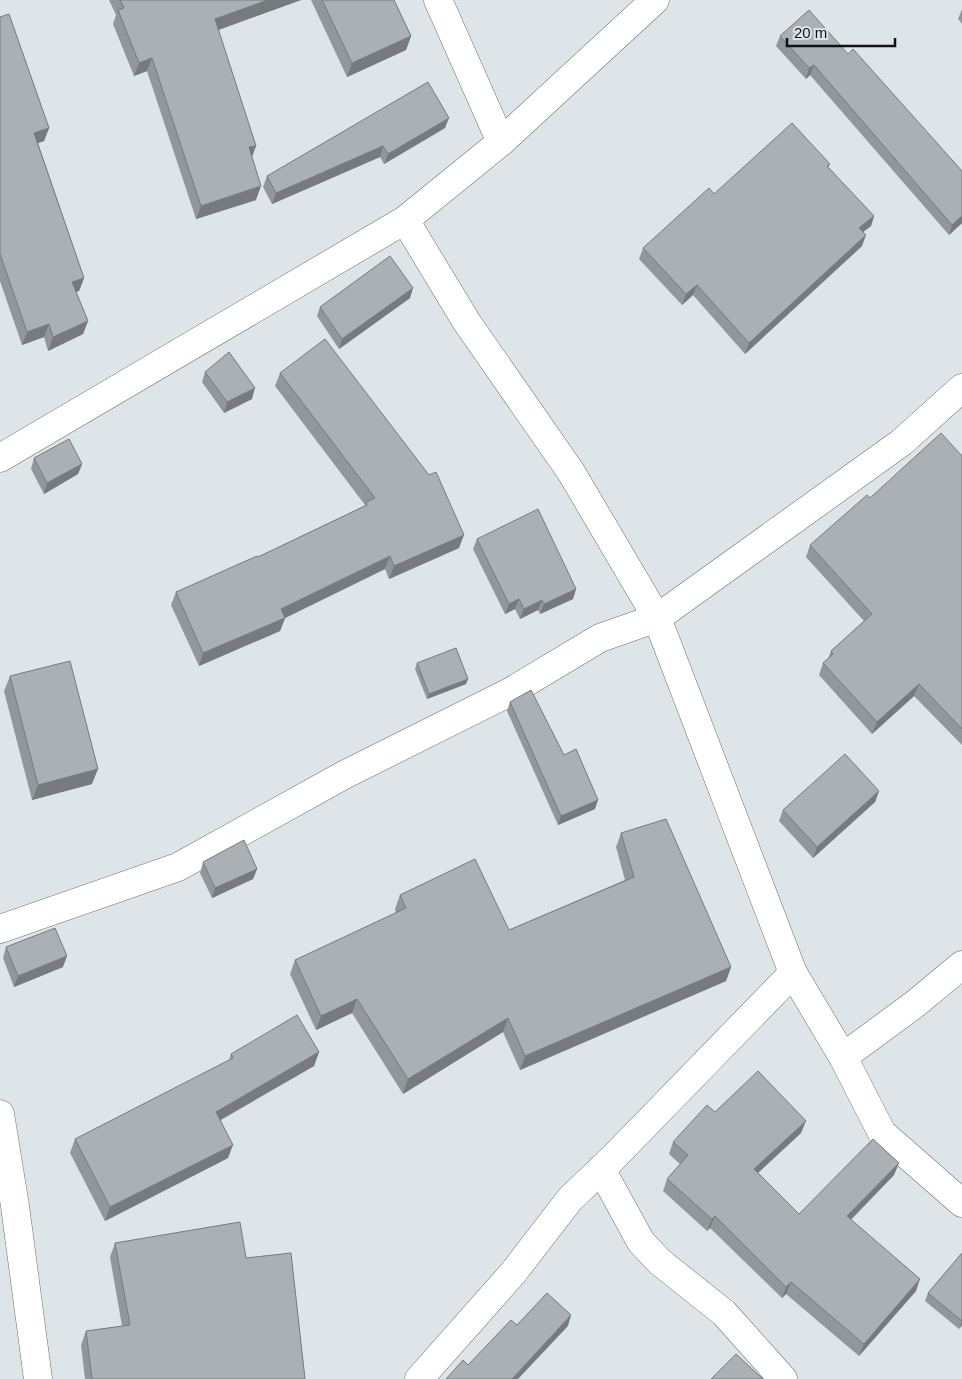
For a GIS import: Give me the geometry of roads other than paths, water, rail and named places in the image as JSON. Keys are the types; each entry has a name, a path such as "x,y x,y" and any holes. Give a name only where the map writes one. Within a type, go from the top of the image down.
{"street":[{"path":"438,0 501,142"},
{"path":"0,458 405,220 501,142 655,0"},
{"path":"405,220 466,321 571,472 657,618 792,973 842,1057 882,1133 962,1203"},
{"path":"0,929 178,866 344,775 510,692 600,638 657,618 902,442 962,388"},
{"path":"842,1057 915,1004 962,964"},
{"path":"419,1379 512,1273 570,1199 792,973"},
{"path":"0,1114 15,1206 38,1379"},
{"path":"601,1169 641,1242 660,1262 724,1313 784,1379"}]}
